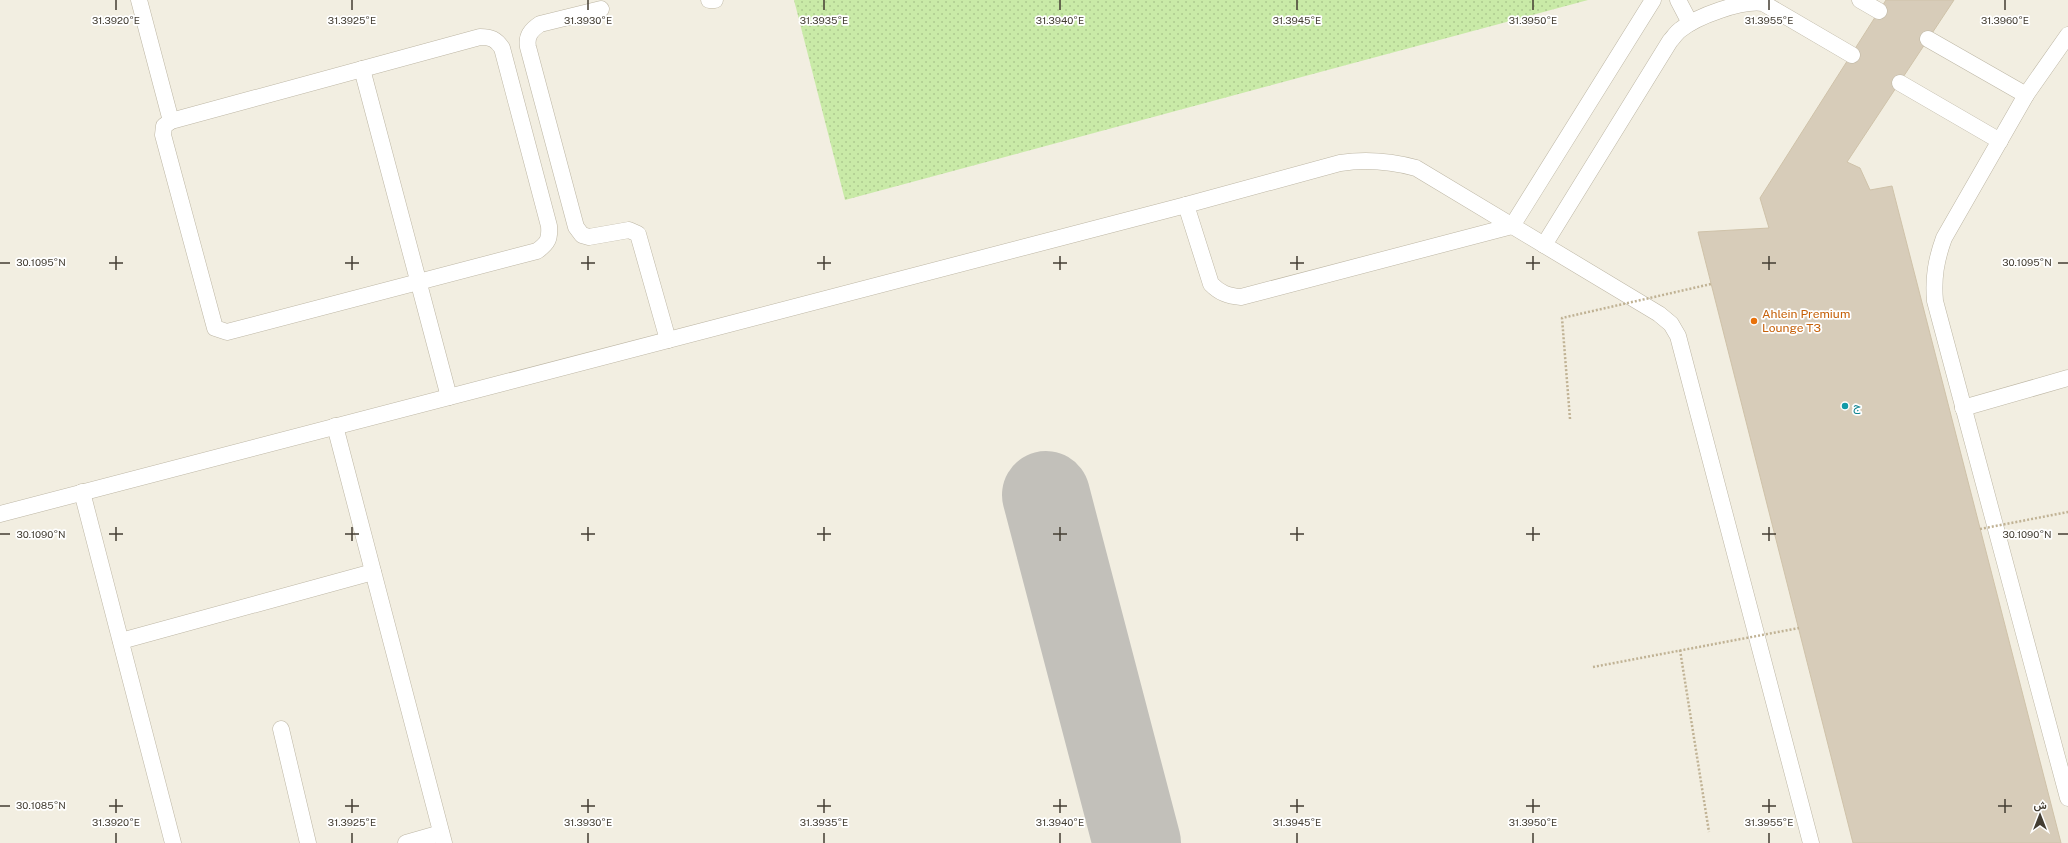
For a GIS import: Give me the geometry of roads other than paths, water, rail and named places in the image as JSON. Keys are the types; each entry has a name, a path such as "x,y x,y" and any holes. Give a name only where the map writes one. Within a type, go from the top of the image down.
{"lane":[{"path":"139,0 171,121"},
{"path":"709,0 715,0"},
{"path":"1186,205 1211,284 1219,292 1230,296 1241,297 1512,226 1653,0"},
{"path":"1678,0 1690,23"},
{"path":"1860,0 1879,11"},
{"path":"1544,245 1670,42 1679,30 1690,23 1701,17 1741,2 1756,1 1763,3 1852,55"},
{"path":"601,9 540,24 533,28 529,34 528,47 576,227 582,235 589,237 629,230 638,234 668,340"},
{"path":"2068,35 2026,95 1944,238 1936,261 1933,281 1935,301 2068,798"},
{"path":"480,37 490,37 498,42 504,56 549,226 550,236 546,244 537,251 227,332 216,328 163,135 164,126 171,121 480,37"},
{"path":"1928,39 2026,95"},
{"path":"362,69 449,397"},
{"path":"1900,83 2000,141"},
{"path":"0,514 1186,205 1340,163 1379,160 1416,168 1659,314 1671,324 1678,336 1810,843"},
{"path":"1963,408 2068,378"},
{"path":"335,426 442,838 406,843"},
{"path":"82,492 173,843"},
{"path":"120,641 373,572"},
{"path":"281,729 308,843"}],"place":[{"name":"Ahlein Premium Lounge T3","path":"1754,321"},
{"name":"ج","path":"1845,406"}]}
